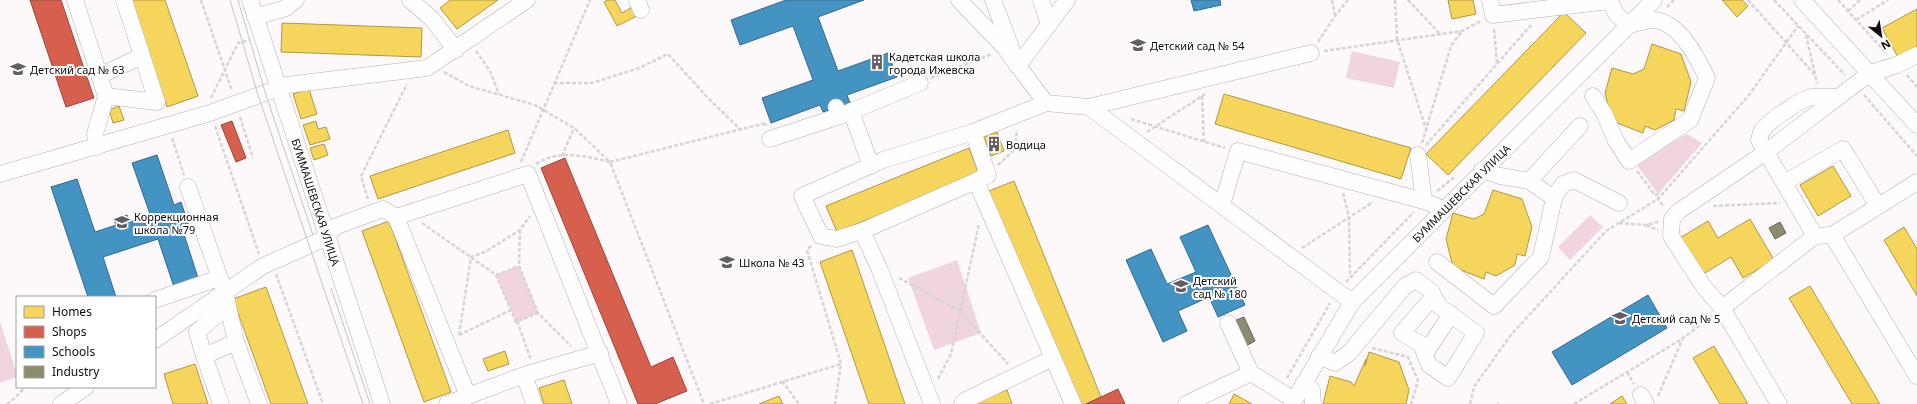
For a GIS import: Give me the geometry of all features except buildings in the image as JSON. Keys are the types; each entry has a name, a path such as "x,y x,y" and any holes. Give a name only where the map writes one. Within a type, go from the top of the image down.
{"street":[{"path":"75,0 106,96 95,134 97,147"},
{"path":"106,96 157,102 124,0"},
{"name":"БУММАШЕВСКАЯ УЛИЦА","path":"250,0 382,404"},
{"path":"255,17 286,8 296,0"},
{"path":"410,0 462,46"},
{"path":"0,174 210,113 287,85 428,68 527,0"},
{"path":"959,0 1005,48 1046,103"},
{"path":"993,0 1018,66"},
{"path":"1041,0 1049,25"},
{"path":"1018,66 1067,0"},
{"path":"1492,8 1609,0 1617,15 1629,25 1654,20 1674,27 1697,57 1707,78 1690,120 1629,161 1616,141 1604,113 1593,96"},
{"name":"БУММАШЕВСКАЯ УЛИЦА","path":"1293,402 1352,302 1482,170 1654,0"},
{"path":"1802,0 1917,125"},
{"path":"982,178 862,231 837,239 821,236 802,196 870,166 927,145 973,132 1046,103 1089,106 1205,86 1311,53"},
{"path":"1779,404 1722,308 1704,287 1671,236 1672,219 1679,211 1766,152 1870,73 1897,65 1917,55"},
{"path":"100,76 142,56"},
{"path":"770,139 920,83"},
{"path":"1815,236 1759,140 1762,130 1775,118 1799,102 1811,97 1837,97"},
{"path":"1089,106 1352,302"},
{"path":"842,111 870,166"},
{"path":"1529,181 1580,126"},
{"path":"973,132 982,178 1053,358 1073,404"},
{"path":"1784,184 1843,150 1878,206"},
{"path":"1222,205 1238,151 1424,201 1443,210"},
{"path":"1418,154 1424,201"},
{"path":"1482,170 1500,176 1529,181 1554,198"},
{"path":"221,404 197,332 226,299 263,266 328,238 334,227 383,209 402,215 521,176 540,202 619,404"},
{"path":"1437,262 1494,306 1541,257 1554,198 1563,184 1574,180 1618,203"},
{"path":"1722,308 1815,236 1832,235 1917,182"},
{"path":"188,187 226,299 236,342 259,404"},
{"path":"402,215 453,338 468,396"},
{"path":"862,231 879,268 931,400"},
{"path":"1832,235 1917,376"},
{"path":"156,300 219,278"},
{"path":"1319,356 1335,362 1349,353 1404,286 1416,280 1431,291 1435,298 1439,306 1476,333 1448,378 1429,364 1421,344 1402,333 1435,298"},
{"path":"156,339 226,299"},
{"path":"1425,354 1451,314"},
{"path":"1228,323 1251,373 1293,402"},
{"path":"204,356 236,342"},
{"path":"447,404 530,373 600,353"},
{"path":"965,403 1053,358"},
{"path":"530,373 534,404"},
{"path":"1186,404 1251,373"},
{"path":"1303,384 1312,390 1312,404"},
{"path":"61,404 85,388"}],"path":[{"path":"201,0 253,158"},
{"path":"521,176 542,109 590,0"},
{"path":"1332,0 1335,16"},
{"path":"1311,53 1335,16 1348,0"},
{"path":"1395,0 1397,39 1427,132"},
{"path":"1408,0 1440,33"},
{"path":"1748,0 1815,75"},
{"path":"1838,0 1917,87"},
{"path":"1848,11 1860,0"},
{"path":"1856,20 1888,0"},
{"path":"1418,154 1497,64 1553,5"},
{"path":"1492,8 1497,64"},
{"path":"1418,154 1427,132 1451,46 1462,31 1492,8"},
{"path":"1470,404 1474,387 1510,336 1606,231 1658,199 1749,95 1798,26"},
{"path":"1311,53 1397,39 1462,31"},
{"path":"1806,35 1820,97"},
{"path":"252,39 238,43 209,102 210,113 263,266 276,272 323,404"},
{"path":"462,46 490,70 499,94"},
{"path":"920,83 1005,48"},
{"path":"554,83 592,83 639,68 668,54 708,98 741,130"},
{"path":"431,65 469,86 535,105 574,128 610,162 704,404"},
{"path":"372,213 361,176 414,69"},
{"path":"1204,142 1202,96 1205,86"},
{"path":"1133,140 1156,127 1202,96 1205,86"},
{"path":"982,178 1015,149 1018,133 1015,115"},
{"path":"1126,118 1238,151"},
{"path":"521,176 536,163 551,157 578,154 610,162 766,123 770,139"},
{"path":"167,126 188,187"},
{"path":"562,156 574,128"},
{"path":"1618,223 1646,224 1672,219 1658,199 1658,194 1654,196 1629,161"},
{"path":"1340,178 1349,217 1350,278"},
{"path":"1289,256 1389,192"},
{"path":"471,257 485,252 520,230 540,202"},
{"path":"1708,206 1795,202"},
{"path":"402,215 471,257 496,275 516,322 517,321 530,373"},
{"path":"931,400 951,354 979,221"},
{"path":"520,230 519,266 538,313 582,358"},
{"path":"821,236 807,250 841,364 835,404"},
{"path":"453,338 471,257"},
{"path":"496,275 519,266"},
{"path":"879,268 960,311 1018,375"},
{"path":"1574,404 1682,339 1722,308"},
{"path":"453,338 511,310"},
{"path":"517,321 538,313"},
{"path":"1648,399 1682,339"},
{"path":"1358,342 1408,357 1418,381 1411,404"},
{"path":"710,404 841,364"},
{"path":"782,381 799,404"},
{"path":"7,404 24,388"}],"shaded area":[{"path":"1352,51 1400,62 1394,88 1346,78"},
{"path":"1687,134 1702,143 1658,194 1634,161"},
{"path":"1590,215 1603,227 1570,260 1558,247"},
{"path":"957,260 981,333 934,350 908,278"},
{"path":"519,266 538,313 516,322 496,275"},
{"path":"0,322 16,371 16,377 0,383"}],"tram line":[{"path":"230,0 258,95 363,404"},
{"path":"238,0 265,92 313,235"},
{"path":"331,288 370,404"}],"place":[{"name":"Детский сад № 54","path":"1138,45"},
{"name":"Кадетская школа города Ижевска","path":"877,62"},
{"name":"Детский сад № 63","path":"18,69"},
{"name":"Водица","path":"994,144"},
{"name":"Коррекционная школа №79","path":"122,222"},
{"name":"Школа № 43","path":"727,262"},
{"name":"Детский сад № 180","path":"1181,286"},
{"name":"Детский сад № 5","path":"1620,318"}]}
